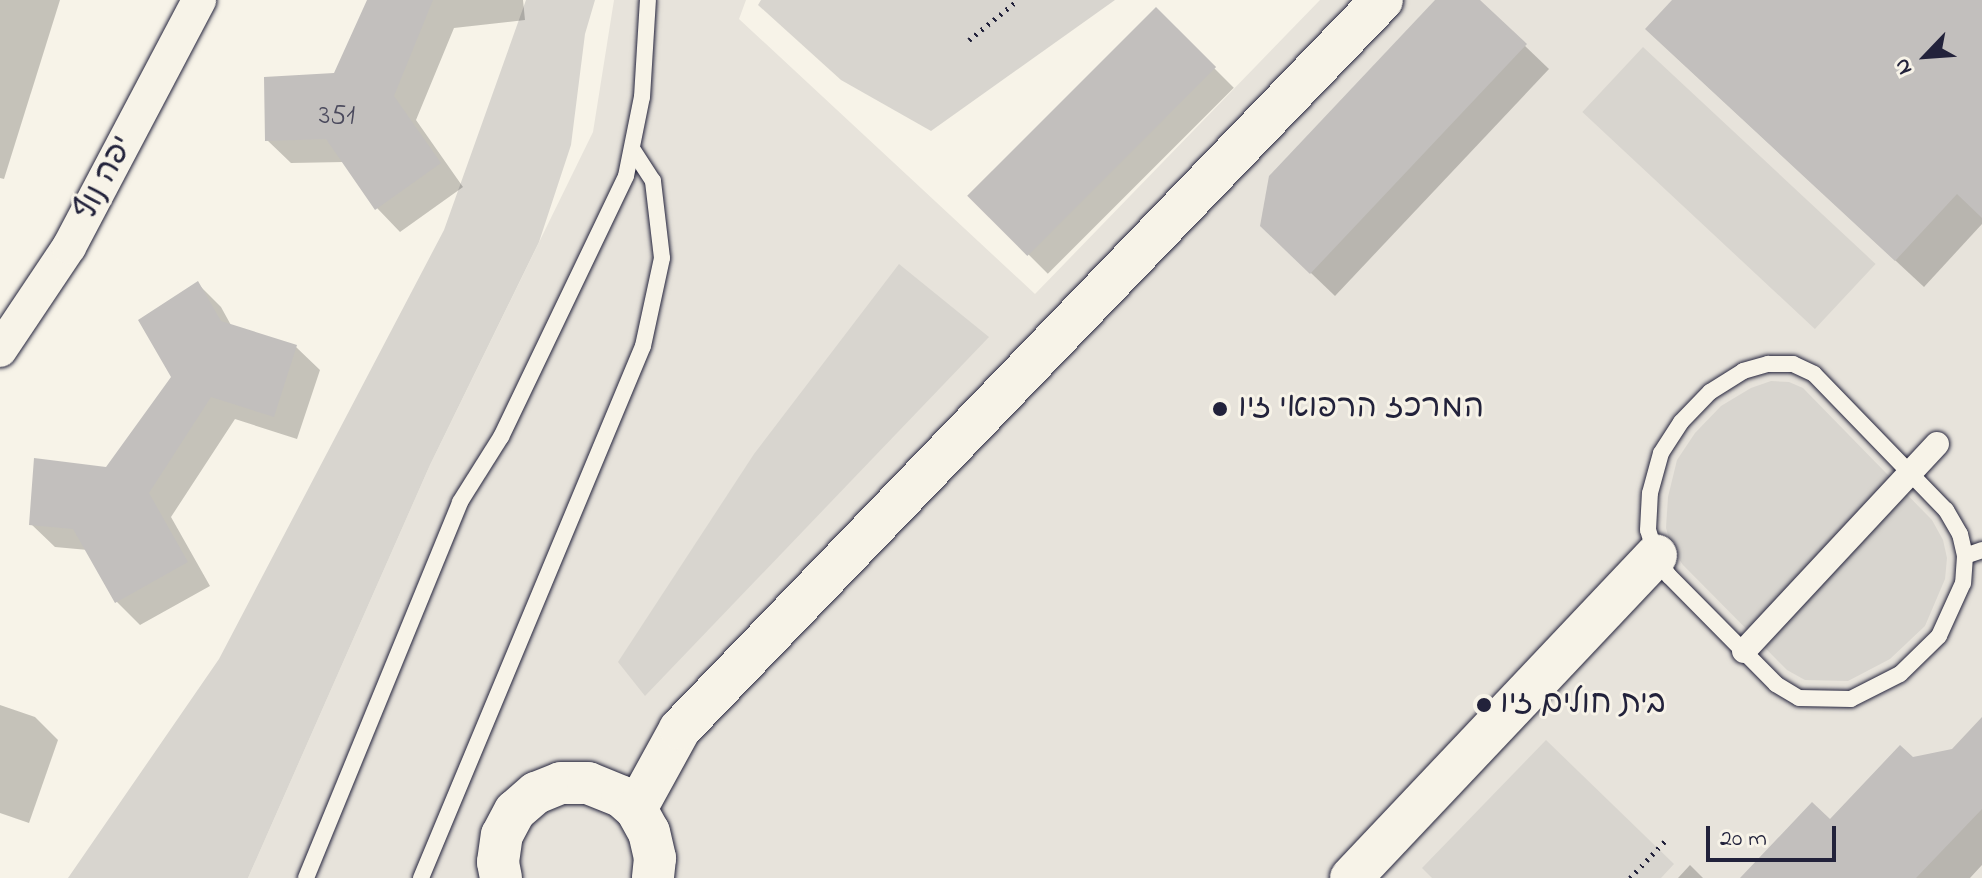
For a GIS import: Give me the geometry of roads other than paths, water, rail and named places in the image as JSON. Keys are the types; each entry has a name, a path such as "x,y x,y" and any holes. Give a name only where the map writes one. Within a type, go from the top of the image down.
{"street":[{"name":"יפה נוף","path":"0,350 69,247 199,0"},
{"path":"636,809 680,729 1382,0"},
{"path":"1744,651 1937,444"},
{"path":"1351,878 1656,556"},
{"path":"588,783 680,729"},
{"path":"501,878 498,862 502,835 515,811 536,793 561,783 588,783 606,788 636,809 664,871"}],"lane":[{"path":"306,878 460,502 501,437 626,176 642,97 648,0"},
{"path":"421,878 643,346 662,258 653,181 632,149"},
{"path":"1768,364 1793,364 1814,374 1911,473 1946,510 1960,534 1965,556 1963,583 1939,636 1922,657 1872,691 1851,699 1799,698 1776,684 1669,576 1656,556 1648,530 1650,493 1661,453 1681,422 1710,392 1743,371 1768,364"},
{"path":"1965,556 1982,550"}],"place":[{"name":"המרכז הרפואי זיו","path":"1220,409"},
{"name":"בית חולים זיו","path":"1484,705"}]}
